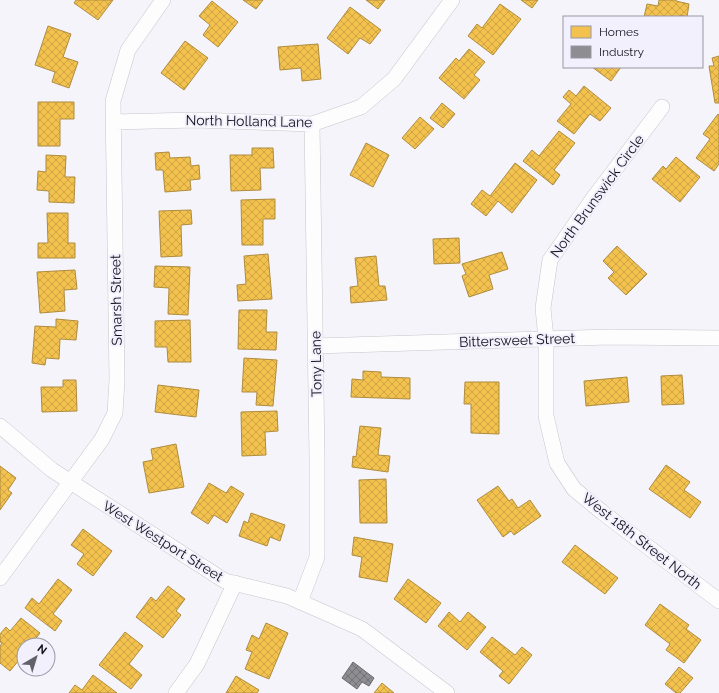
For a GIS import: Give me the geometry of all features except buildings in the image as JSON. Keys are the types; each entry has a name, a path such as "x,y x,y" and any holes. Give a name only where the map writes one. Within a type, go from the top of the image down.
{"street":[{"name":"Smarsh Street","path":"0,578 102,439 115,413 116,372 112,101 128,50 163,0"},
{"name":"North Holland Lane","path":"113,122 195,120 312,124 361,107 394,79 452,0"},
{"name":"North Brunswick Circle","path":"546,340 543,308 550,260 592,200 662,107"},
{"name":"Tony Lane","path":"300,602 317,557 312,124"},
{"name":"Bittersweet Street","path":"315,346 609,337 719,338"},
{"name":"West 18th Street North","path":"546,340 546,416 556,463 574,489 719,601"},
{"name":"West Westport Street","path":"0,426 52,470 225,581 287,596 362,629 447,693"},
{"path":"176,693 197,664 235,583"}]}
